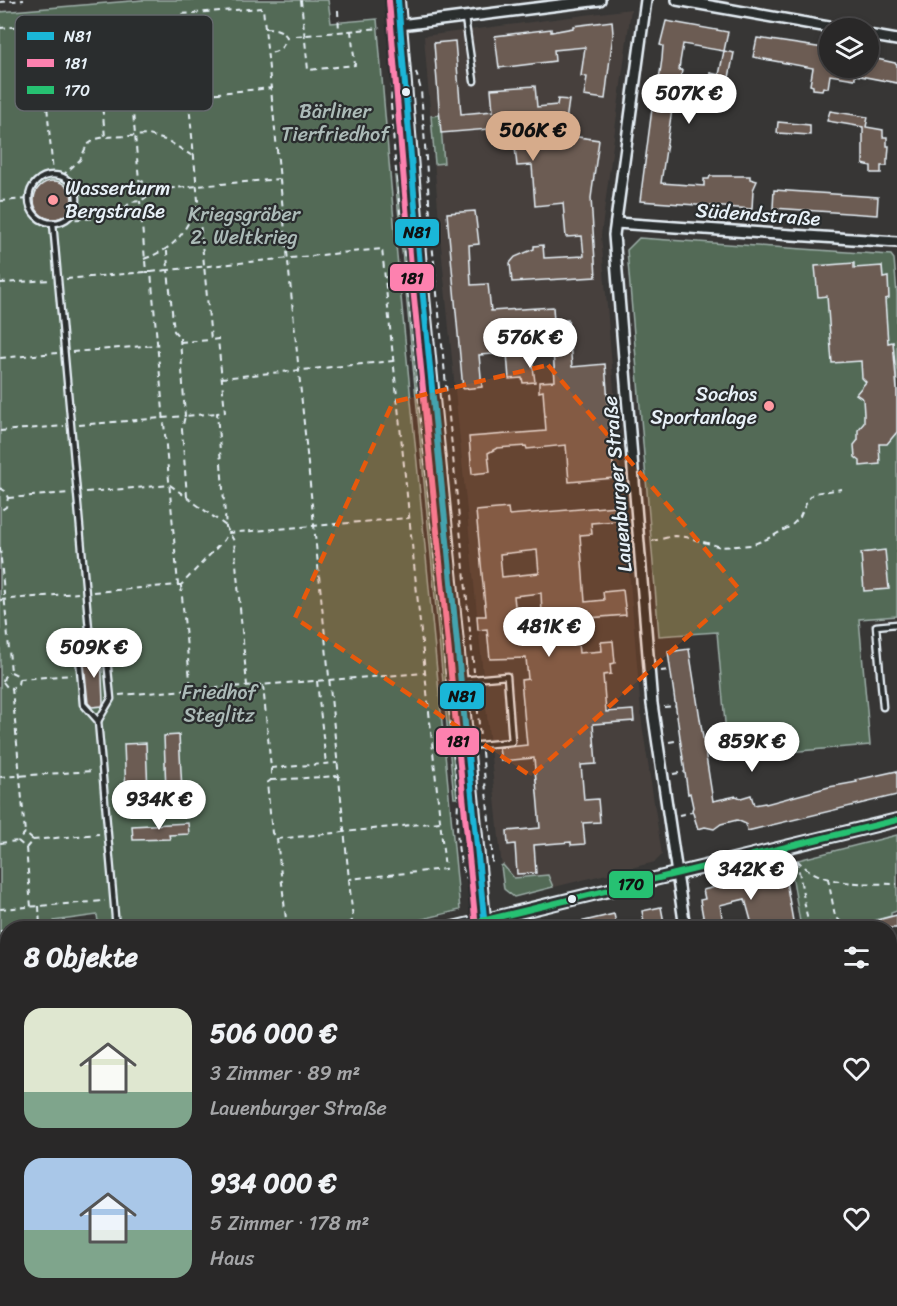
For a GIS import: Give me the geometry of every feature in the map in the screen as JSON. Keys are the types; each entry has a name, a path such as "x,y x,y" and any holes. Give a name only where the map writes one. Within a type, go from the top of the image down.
{"street":[{"path":"398,0 421,277 484,921"},
{"path":"400,25 600,0"},
{"name":"Lauenburger Straße","path":"645,0 615,242 652,704 684,921"},
{"path":"677,0 819,25"},
{"path":"892,39 897,32"},
{"name":"Südendstraße","path":"616,223 897,242"},
{"path":"499,921 676,873 897,820"}],"lane":[{"path":"465,17 474,81"},
{"path":"52,174 62,176 74,186 77,201 75,208 65,220 53,223 40,219 34,214 29,199 33,185 45,176 52,174"},
{"path":"53,223 89,629 106,649 111,699 98,721 115,921"},
{"path":"883,707 876,626 897,624"},
{"path":"89,629 78,645 83,704 98,721"},
{"path":"460,680 507,676 512,742 467,747"}],"path":[{"path":"0,2 24,0"},
{"path":"301,0 308,70 355,64 351,31"},
{"path":"180,15 263,8 350,879 352,921"},
{"path":"338,10 339,32"},
{"path":"0,28 15,27"},
{"path":"265,28 275,28 289,37 276,52 267,53"},
{"path":"296,36 380,28"},
{"path":"414,66 421,90 433,252 492,868"},
{"path":"393,76 391,104 395,160 458,799 457,842 461,863 468,881"},
{"path":"213,94 272,88"},
{"path":"47,111 52,174"},
{"path":"103,111 105,137"},
{"path":"133,111 139,180 146,183 150,190"},
{"path":"190,111 211,340"},
{"path":"62,176 80,160 87,145 96,139 105,137 149,135 168,141 194,157"},
{"path":"150,190 280,179"},
{"path":"65,220 115,217 131,202 147,197 150,190"},
{"path":"0,201 29,199"},
{"path":"140,201 146,272"},
{"path":"144,259 166,250 180,236 198,203"},
{"path":"0,283 152,272 382,249 445,869 350,879"},
{"path":"166,250 174,331 180,338 185,416 182,429 187,497"},
{"path":"152,272 163,418 191,690"},
{"path":"0,430 225,412 218,339 180,342"},
{"path":"0,358 157,345"},
{"path":"221,378 393,361"},
{"path":"218,413 226,526 234,541 247,686"},
{"path":"8,498 170,485 226,526"},
{"path":"0,488 5,491 8,498 6,507 0,511"},
{"path":"652,541 674,536 721,547 751,544 767,539 791,526 800,517 808,499 814,493 842,489"},
{"path":"228,532 409,518"},
{"path":"2,600 179,585 224,540 228,532"},
{"path":"0,548 2,600 11,672"},
{"path":"661,672 670,670"},
{"path":"11,672 19,679 18,684 12,688"},
{"path":"11,672 5,675 2,681 7,687 12,688"},
{"path":"110,696 425,673"},
{"path":"19,679 72,675 73,685"},
{"path":"317,681 326,764"},
{"path":"263,685 271,780"},
{"path":"12,688 25,833 33,840"},
{"path":"664,707 675,706"},
{"path":"669,742 680,740"},
{"path":"271,768 338,763"},
{"path":"0,777 102,770"},
{"path":"673,774 684,772"},
{"path":"285,921 277,839 272,833 267,783 271,780 339,776"},
{"path":"679,815 692,812"},
{"path":"277,839 440,822"},
{"path":"0,843 18,841 25,833"},
{"path":"26,848 33,840 108,834"},
{"path":"18,841 26,848 31,907"},
{"path":"808,921 797,859 802,866 819,876 840,881 897,884"},
{"path":"828,878 835,916 840,921"},
{"path":"0,909 113,901"},
{"path":"39,906 40,921"}],"highlighted area":[{"path":"548,365 740,590 531,776 295,618 393,402"}],"shaded area":[{"path":"631,9 601,235 642,724 662,855 655,862 514,897 504,889 442,257 424,36"}],"green space":[{"name":"Friedhof Steglitz","path":"143,0 328,0 331,23 377,19 396,245 460,910 415,921 98,921 97,915 54,921 0,921 0,12"},
{"path":"440,115 444,163 435,164 431,116"},
{"path":"395,176 397,176 457,798 454,798"},
{"name":"Sochos Sportanlage","path":"639,238 891,255 894,259 897,294 897,616 859,619 870,745 728,757 717,632 659,636 627,250"},
{"path":"897,835 897,911 891,913 891,916 873,921 800,921 790,862"},
{"path":"503,865 514,878 548,875 553,887 514,897 504,889 501,866"}],"building":[{"path":"612,21 613,34 605,99 584,96 587,77 581,76 585,47 554,50 555,61 499,68 495,36 551,29 551,32 573,28 573,26"},
{"path":"666,21 728,32 724,51 683,44 679,70 682,70 680,84 674,96 661,183 704,186 704,179 709,179 710,176 750,176 750,179 757,181 753,190 752,209 640,201 655,86 658,87 662,59 663,46 660,45"},
{"path":"757,38 819,47 819,78 830,78 828,88 813,89 810,85 813,68 753,57"},
{"path":"455,41 461,114 493,111 491,89 535,86 537,107 557,105 558,99 569,100 564,135 599,140 591,198 596,277 512,282 510,263 515,257 534,249 534,246 543,245 544,258 584,256 582,236 566,237 563,203 535,206 532,165 517,166 513,127 441,133 434,43"},
{"path":"724,51 734,53 723,107 712,106 714,101 704,99 710,73 719,75"},
{"path":"879,59 897,64 897,83 871,78 879,78"},
{"path":"830,111 868,117 866,127 883,130 883,137 887,137 887,146 889,146 887,166 881,166 881,173 871,173 871,166 863,164 863,127 827,121"},
{"path":"778,122 810,125 810,135 777,133"},
{"name":"Wasserturm Bergstraße","path":"53,181 60,182 66,187 71,193 71,207 66,213 60,218 53,219 46,218 40,213 35,207 34,200 35,193 40,187 46,182"},
{"path":"774,190 878,197 877,215 773,208"},
{"path":"475,211 479,244 469,245 471,285 488,284 491,311 553,307 554,321 568,320 572,367 605,364 614,478 569,482 566,445 527,449 526,446 497,448 488,453 490,472 472,474 469,437 546,431 543,391 539,392 539,382 555,381 553,350 531,351 535,382 523,383 522,378 509,379 507,353 479,355 482,387 463,389 447,213"},
{"path":"854,263 854,268 882,266 883,278 888,277 889,298 885,299 888,343 893,342 897,390 897,432 887,444 879,444 880,464 860,466 860,461 855,457 854,445 858,440 858,430 864,423 864,414 863,399 856,394 866,382 862,378 861,361 832,363 827,296 818,297 815,266"},
{"path":"616,506 617,521 591,523 592,534 580,535 585,602 604,600 603,592 623,590 626,615 576,619 579,653 602,651 601,642 613,641 615,663 610,664 611,674 603,675 606,712 633,710 634,721 593,724 596,764 581,765 584,800 598,799 600,822 583,823 585,844 571,845 571,842 534,845 536,873 517,874 515,844 508,845 507,831 540,828 534,758 501,761 499,748 527,745 521,680 528,679 526,658 490,659 487,629 478,630 477,616 486,616 476,511 508,508 509,515","holes":["537,550 539,573 502,577 500,554","541,593 542,613 516,615 514,596"]},
{"path":"885,550 889,589 864,591 861,553"},
{"path":"689,649 713,801 751,795 754,805 766,804 897,771 897,795 747,831 746,824 737,820 721,824 714,829 705,827 698,829 690,793 688,794 668,652"},
{"path":"101,652 103,703 102,706 92,707 88,703 83,654"},
{"path":"179,735 182,790 166,791 164,736"},
{"path":"146,743 148,792 126,793 124,744"},
{"path":"188,823 189,834 169,835 170,839 133,840 132,826"},
{"path":"784,870 793,921 751,921 745,899 720,905 723,921 704,921 700,900 705,899 703,890"},
{"path":"661,907 664,921 644,921 642,911"},
{"path":"614,914 616,921 584,921"},
{"path":"897,915 897,921 874,921"}],"transit line":[{"name":"N81","path":"398,0 420,266 484,921"},
{"name":"181","path":"389,1 411,267 475,921"},
{"name":"170","path":"482,921 897,820"}],"place":[{"name":"Wasserturm Bergstraße","path":"53,200"},
{"name":"Sochos Sportanlage","path":"769,406"}],"park label":[{"name":"Bärliner Tierfriedhof","path":"335,122"},
{"name":"Kriegsgräber 2. Weltkrieg","path":"244,226"}]}
